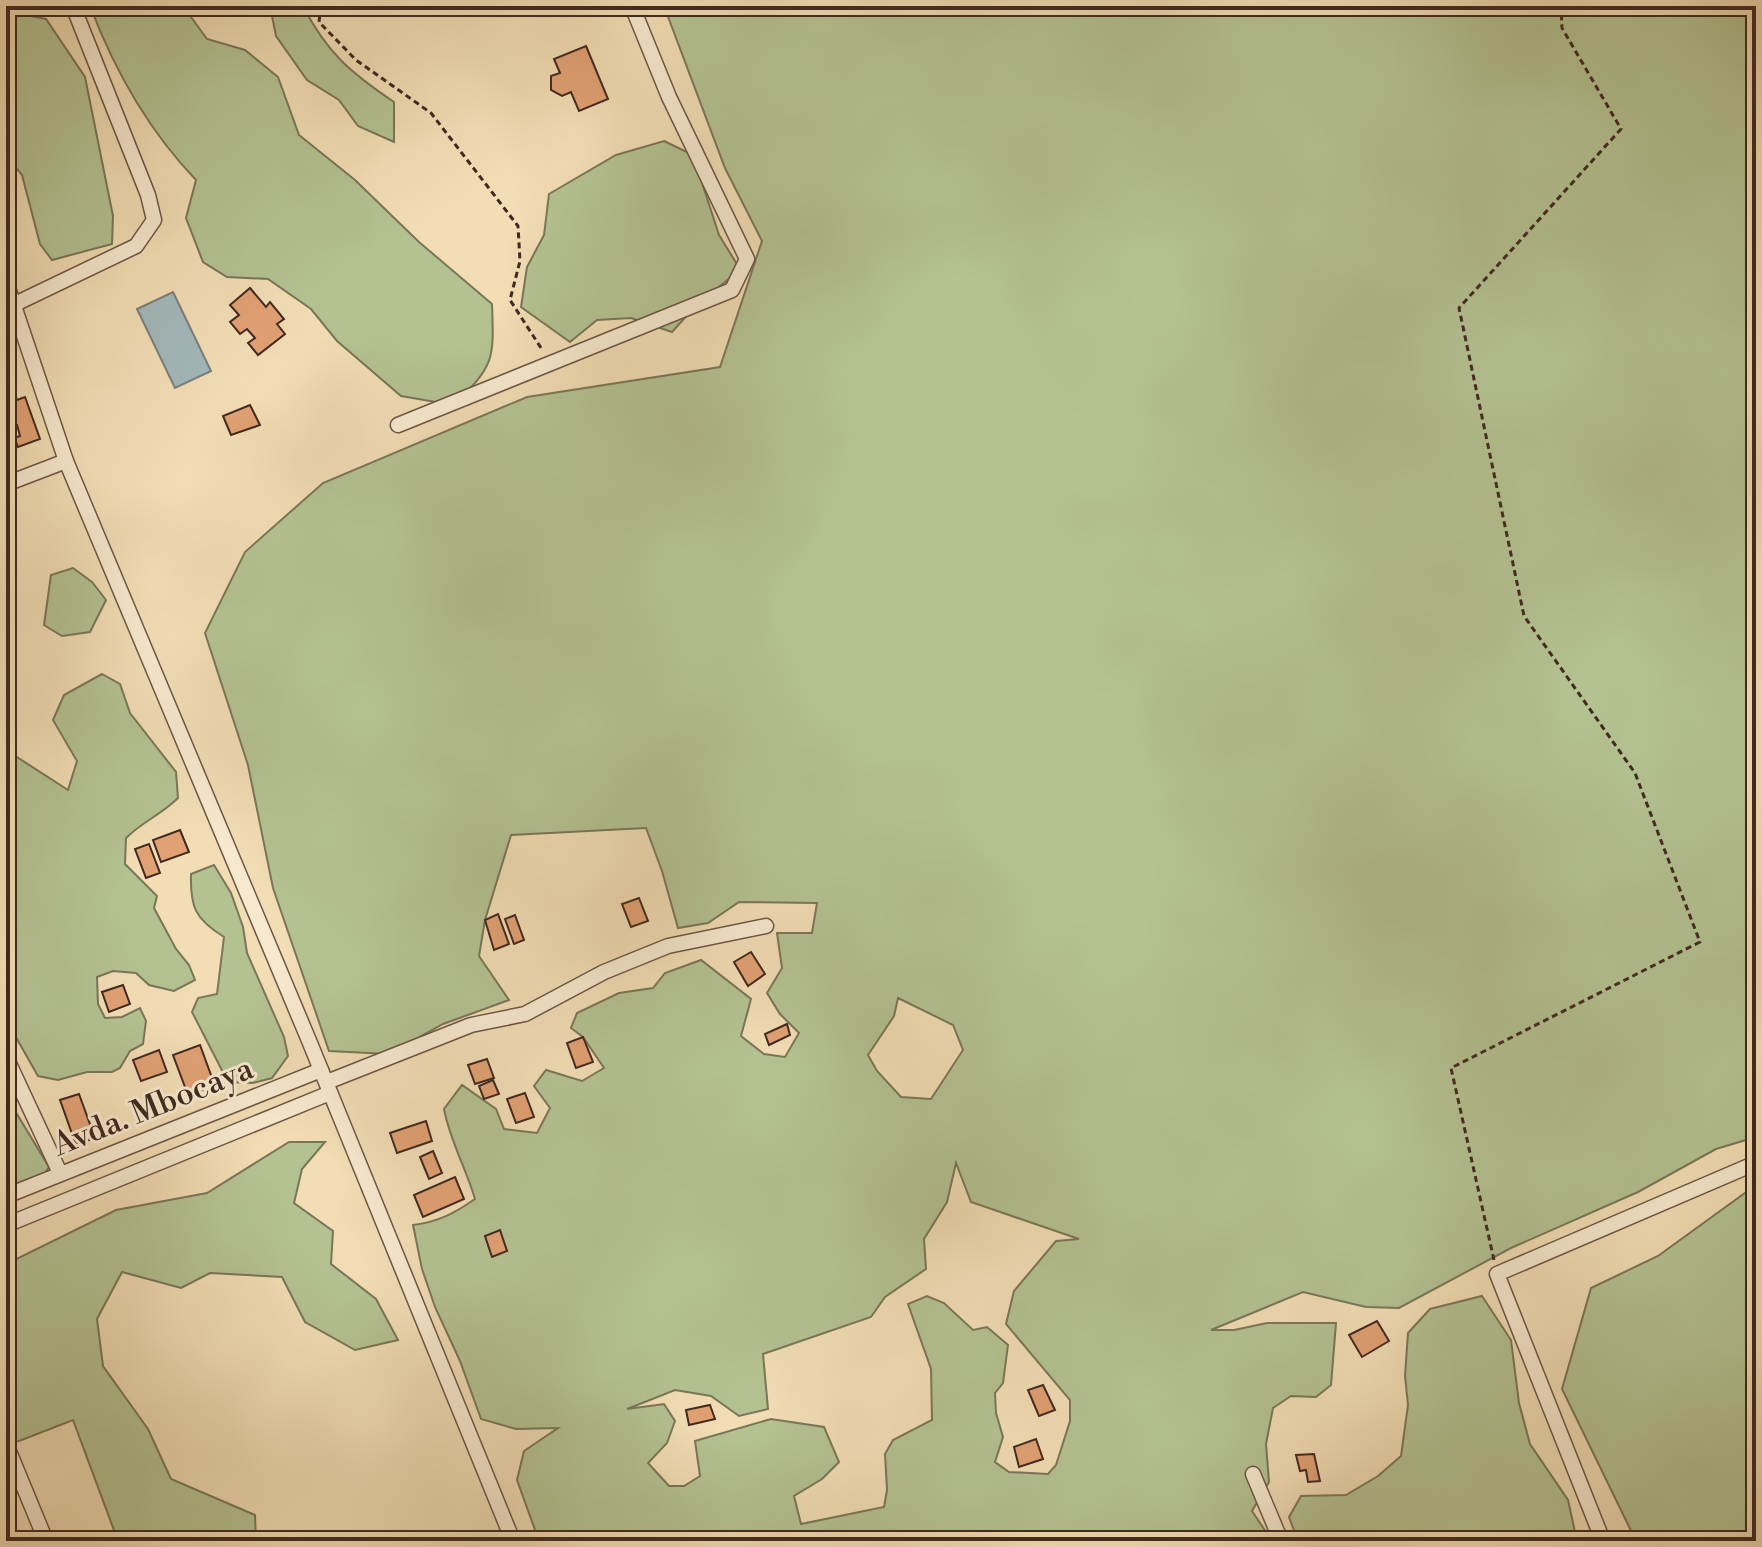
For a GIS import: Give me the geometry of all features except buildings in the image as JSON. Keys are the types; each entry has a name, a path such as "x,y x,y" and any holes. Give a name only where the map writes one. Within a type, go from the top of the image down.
{"street":[{"path":"15,304 136,246 154,220 148,195 73,6"},
{"path":"398,425 732,290 747,259 669,97 632,6"},
{"path":"6,282 66,461 326,1082 513,1541"},
{"path":"6,484 66,461"},
{"path":"6,1225 326,1082 471,1025 525,1014 604,972 668,946 766,926"},
{"path":"6,1057 60,1173"},
{"name":"Avda. Mbocaya","path":"6,1196 60,1173 326,1082"},
{"path":"1603,1541 1497,1274 1756,1163"},
{"path":"6,1444 46,1541"},
{"path":"1253,1474 1281,1541"}],"path":[{"path":"321,6 319,22 356,60 431,113 518,226 520,261 510,300 550,362"},
{"path":"1497,1274 1451,1068 1700,942 1635,773 1524,616 1459,308 1621,129 1562,28 1561,6"}],"green space":[{"path":"90,6 183,6 207,39 245,50 278,77 299,135 355,180 419,242 492,304 493,338 489,360 477,380 453,405 401,396 337,341 311,309 268,279 227,277 203,262 186,218 196,180 163,141 134,98"},
{"path":"270,6 303,6 321,37 341,61 394,102 394,142 358,126 339,100 307,80 276,36"},
{"path":"664,6 1756,6 1756,1137 1716,1149 1638,1192 1511,1248 1399,1308 1366,1307 1303,1292 1211,1330 1234,1330 1267,1323 1336,1323 1331,1385 1316,1397 1291,1396 1273,1408 1266,1444 1269,1482 1252,1511 1272,1541 539,1541 517,1480 524,1451 558,1428 516,1429 481,1419 422,1269 413,1225 446,1216 475,1199 444,1109 462,1085 496,1109 504,1129 537,1133 550,1108 534,1086 546,1070 582,1081 604,1068 583,1037 571,1028 577,1013 619,993 653,988 665,973 701,960 751,999 741,1036 764,1054 785,1057 799,1033 780,1014 767,993 782,968 777,933 812,933 817,903 739,902 708,923 678,928 646,828 511,835 485,920 479,956 509,1000 443,1024 389,1054 329,1051 273,888 248,765 205,633 245,552 323,483 527,397 720,367 762,241 725,168","holes":["898,998 953,1025 963,1050 931,1099 901,1097 877,1071 868,1055 894,1016","956,1163 971,1202 1079,1239 1056,1241 1014,1291 1006,1324 1070,1400 1070,1421 1056,1465 1048,1474 1009,1472 995,1462 1003,1437 996,1413 995,1393 1003,1383 1008,1345 987,1327 973,1330 944,1303 927,1296 908,1304 931,1369 932,1420 893,1440 885,1454 887,1490 884,1507 801,1524 794,1496 822,1479 839,1462 824,1427 771,1419 695,1441 700,1476 684,1486 669,1486 648,1463 667,1443 675,1421 664,1404 627,1409 675,1390 711,1396 739,1416 768,1409 763,1354 871,1317 885,1297 926,1269 924,1239 947,1202"]},
{"path":"6,11 46,19 85,77 113,216 112,244 52,260 40,244 22,175 6,156"},
{"path":"664,141 693,155 719,235 740,269 690,312 672,332 631,318 597,320 570,342 521,307 527,267 544,235 549,194 616,155"},
{"path":"73,568 92,582 106,600 90,632 62,636 44,625 51,575"},
{"path":"102,674 120,684 130,713 176,772 178,798 126,838 125,864 157,896 154,908 195,980 174,991 149,985 136,973 113,971 97,977 98,1004 105,1018 122,1017 140,1008 146,1021 143,1044 130,1051 120,1068 112,1072 87,1072 58,1080 38,1076 13,1032 6,1007 6,750 68,790 77,761 53,720 64,695"},
{"path":"214,865 231,893 243,927 247,953 284,1037 288,1056 272,1078 253,1083 228,1082 192,1012 198,998 217,994 224,937 206,924 196,911 191,885 191,874"},
{"path":"6,1096 49,1167 40,1181 6,1194"},
{"path":"289,1142 325,1142 302,1169 294,1203 333,1231 331,1264 376,1299 398,1340 355,1350 305,1322 282,1277 210,1273 181,1288 122,1272 97,1319 103,1366 148,1429 171,1479 255,1515 256,1541 118,1541 73,1420 19,1441 6,1442 6,1264 116,1210 207,1193"},
{"path":"1756,1185 1756,1541 1636,1541 1562,1389 1591,1288 1658,1256"},
{"path":"1482,1296 1511,1340 1519,1403 1530,1444 1568,1500 1577,1541 1298,1541 1289,1517 1301,1496 1346,1495 1378,1476 1401,1456 1408,1405 1405,1376 1408,1333 1430,1309"}],"shaded area":[{"path":"173,292 211,371 175,388 137,309"}]}
